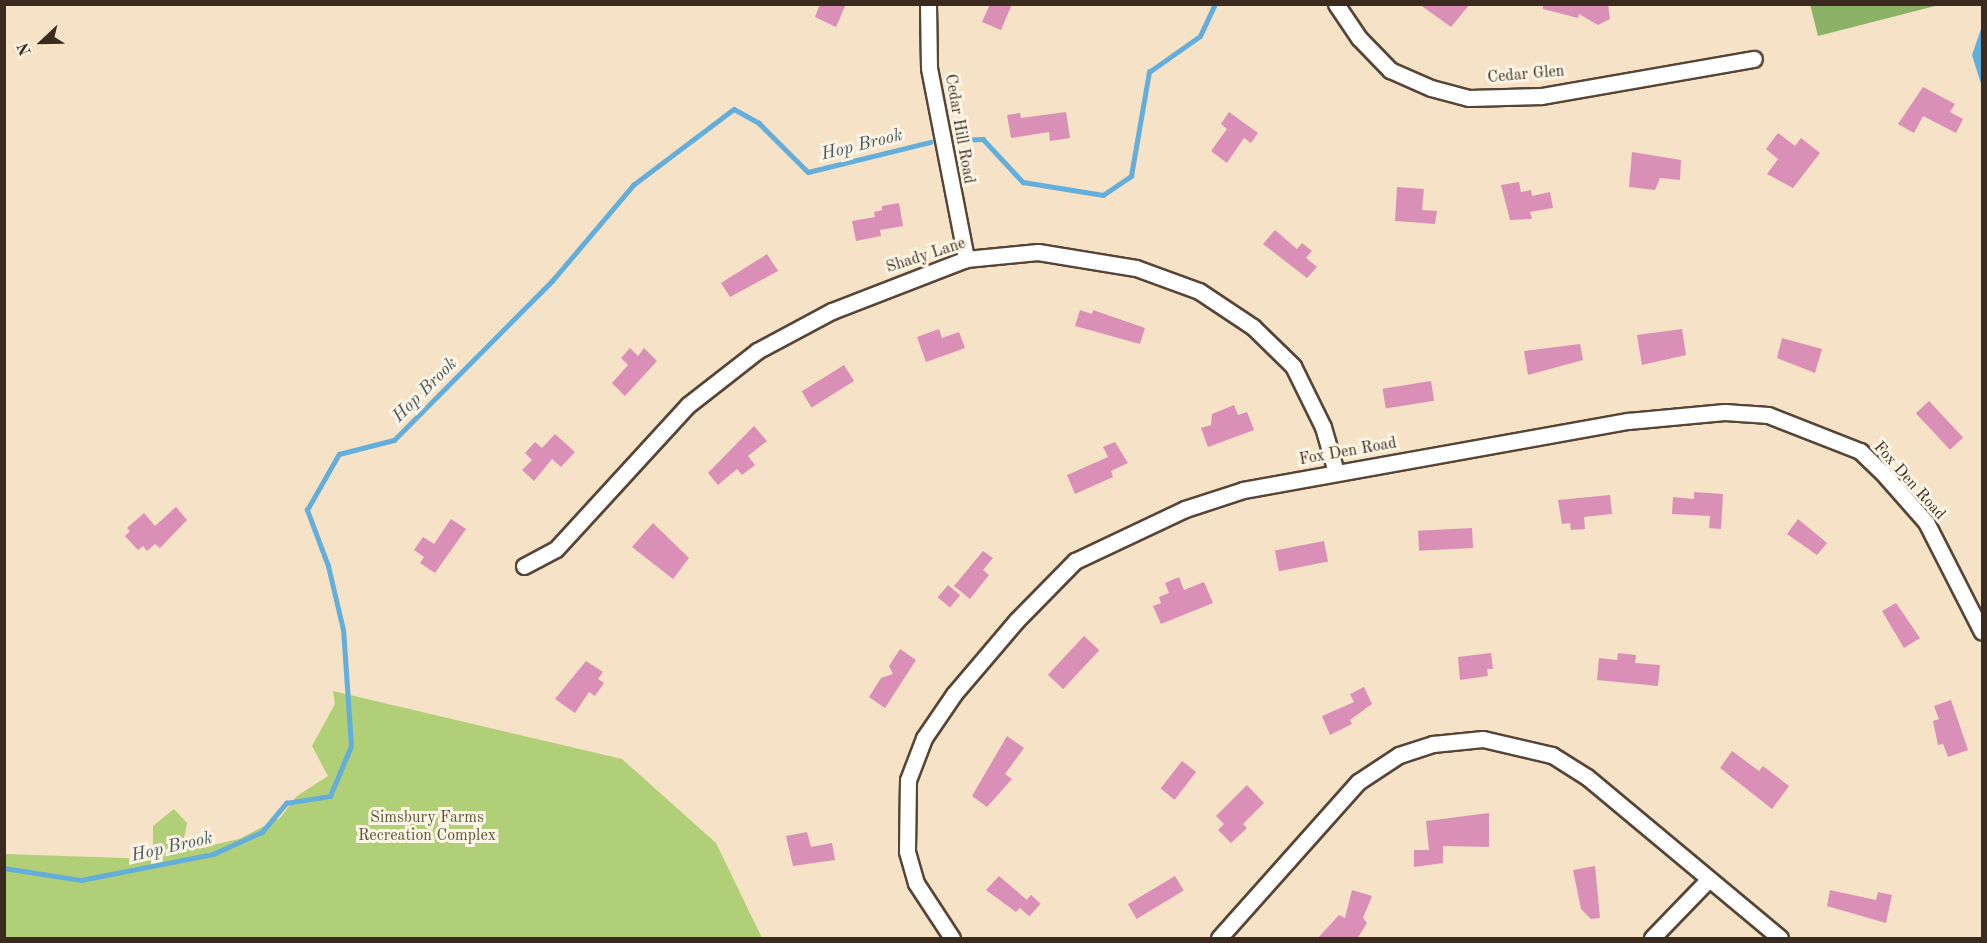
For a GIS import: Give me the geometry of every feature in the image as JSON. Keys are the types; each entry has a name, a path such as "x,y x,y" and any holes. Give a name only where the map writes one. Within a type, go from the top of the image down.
{"street":[{"name":"Cedar Hill Road","path":"928,4 929,68 966,259"},
{"name":"Cedar Glen","path":"1336,4 1359,38 1390,70 1431,88 1469,98 1541,96 1754,59"},
{"name":"Shady Lane","path":"524,566 556,549 688,405 758,351 832,310 966,259 1038,252 1137,268 1199,291 1252,327 1293,366 1323,427 1336,472"},
{"name":"Fox Den Road","path":"952,939 916,883 907,851 908,780 924,738 954,694 1017,620 1075,561 1185,509 1243,490 1677,414 1768,415 1860,452 1882,472 1926,522 1983,632"},
{"path":"1219,939 1358,782 1399,755 1433,744 1483,739 1552,755 1587,777 1780,939"},
{"path":"1652,939 1708,880"}],"green space":[{"path":"1810,4 1939,4 1939,5 1818,36"},
{"name":"Simsbury Farms Recreation Complex","path":"333,691 622,759 716,843 762,938 5,938 5,854 153,859 153,826 174,809 187,823 184,838 194,849 239,839 280,818 297,796 328,776 312,746 335,704"}],"water":[{"path":"1982,26 1982,87 1972,55"}],"building":[{"path":"820,4 846,4 836,27 815,17"},
{"path":"990,4 1012,4 1001,30 982,22"},
{"path":"1419,4 1470,4 1451,27"},
{"path":"1543,4 1608,4 1610,19 1598,25 1579,14 1578,18 1543,9"},
{"path":"1923,87 1955,104 1950,112 1963,119 1956,133 1923,116 1914,133 1898,124"},
{"path":"1066,112 1070,138 1050,141 1049,132 1011,138 1007,115 1020,113 1021,118"},
{"path":"1229,112 1258,133 1251,143 1244,138 1227,163 1211,151 1227,129 1221,124"},
{"path":"1778,133 1795,146 1801,138 1820,153 1793,188 1767,174 1778,159 1766,149"},
{"path":"1632,152 1681,160 1680,180 1660,178 1655,190 1629,187"},
{"path":"1519,182 1521,192 1531,190 1532,196 1550,192 1553,208 1530,212 1532,219 1510,220 1501,185"},
{"path":"1397,187 1424,189 1422,210 1437,211 1435,224 1395,221"},
{"path":"899,203 903,226 880,230 881,236 856,241 852,221 875,217 874,212 882,210 882,206"},
{"path":"1275,230 1297,249 1302,243 1312,251 1306,258 1317,267 1307,278 1263,244"},
{"path":"767,254 778,271 730,297 721,283"},
{"path":"1080,310 1092,314 1093,310 1145,328 1140,344 1075,326"},
{"path":"939,329 942,338 959,332 965,348 926,362 917,337"},
{"path":"1682,329 1686,355 1642,365 1637,335"},
{"path":"1782,338 1822,349 1815,373 1777,358"},
{"path":"1580,344 1583,360 1528,375 1524,351"},
{"path":"630,348 638,356 644,348 657,361 625,396 612,383 628,365 621,358"},
{"path":"844,365 854,381 812,408 802,391"},
{"path":"1431,381 1434,401 1386,408 1383,389"},
{"path":"1929,401 1963,438 1950,450 1916,413"},
{"path":"1234,405 1238,415 1247,412 1254,430 1208,447 1201,428 1211,425 1212,414"},
{"path":"754,426 767,441 748,456 755,465 742,475 737,469 718,485 708,473"},
{"path":"555,434 575,452 561,467 552,459 534,481 522,470 532,460 525,453 535,442 542,448"},
{"path":"1115,442 1128,463 1111,471 1113,477 1075,494 1067,475 1108,457 1103,447"},
{"path":"1694,492 1723,494 1721,529 1709,528 1710,516 1672,514 1673,497 1694,499"},
{"path":"1610,495 1612,514 1584,517 1585,529 1571,530 1570,523 1562,524 1558,500"},
{"path":"176,507 187,520 160,548 155,544 147,551 143,546 138,550 125,536 130,531 127,528 144,513 155,526"},
{"path":"451,519 466,529 435,573 420,563 424,557 414,550 423,537 434,544"},
{"path":"1798,519 1827,543 1817,555 1787,534"},
{"path":"653,523 689,558 673,579 632,547"},
{"path":"1472,528 1473,548 1419,551 1418,531"},
{"path":"1324,541 1328,562 1279,571 1275,551"},
{"path":"983,551 993,558 983,570 989,575 970,599 954,586"},
{"path":"1179,577 1184,590 1204,582 1213,603 1161,624 1153,606 1161,603 1159,597 1169,593 1165,583"},
{"path":"948,585 960,595 950,608 938,597"},
{"path":"1896,603 1920,638 1904,648 1882,611"},
{"path":"1084,636 1099,650 1063,689 1048,675"},
{"path":"900,649 916,660 885,708 869,697 881,678 893,674 889,666"},
{"path":"1491,653 1493,669 1487,669 1488,676 1460,680 1458,657"},
{"path":"1618,653 1636,655 1635,663 1660,665 1658,686 1597,680 1599,658 1617,660"},
{"path":"586,661 603,672 598,679 604,683 595,696 589,692 575,713 555,699"},
{"path":"1364,687 1372,704 1350,720 1352,724 1330,735 1322,716 1354,702 1350,694"},
{"path":"1951,700 1968,750 1948,757 1943,744 1938,745 1933,721 1939,719 1934,706"},
{"path":"1007,736 1024,748 1005,774 1012,779 987,807 972,796"},
{"path":"1732,751 1759,771 1763,766 1789,786 1772,809 1720,768"},
{"path":"1182,761 1196,772 1175,800 1160,789"},
{"path":"1247,785 1264,803 1243,824 1247,828 1231,843 1218,830 1224,824 1216,816"},
{"path":"1489,813 1489,847 1443,846 1443,863 1414,867 1414,850 1429,850 1426,821"},
{"path":"807,832 811,847 832,843 835,860 793,866 786,836"},
{"path":"1595,866 1600,918 1591,919 1581,909 1573,870"},
{"path":"999,876 1027,900 1016,912 986,890"},
{"path":"1175,876 1184,891 1137,919 1128,904"},
{"path":"1352,890 1372,896 1363,918 1367,923 1357,939 1317,939 1339,915 1345,918"},
{"path":"1830,890 1876,900 1878,892 1892,895 1886,923 1827,906"},
{"path":"1031,895 1041,904 1029,916 1020,908"}],"waterway":[{"name":"Hop Brook","path":"957,140 983,139 1023,182 1103,195 1131,176 1149,72 1200,36 1215,4"},
{"name":"Hop Brook","path":"4,868 81,880 213,854 262,832 286,803 330,796 351,746 343,630 328,566 307,510 339,454 394,440 552,281 633,185 734,109 759,123 808,172 930,142"}]}
